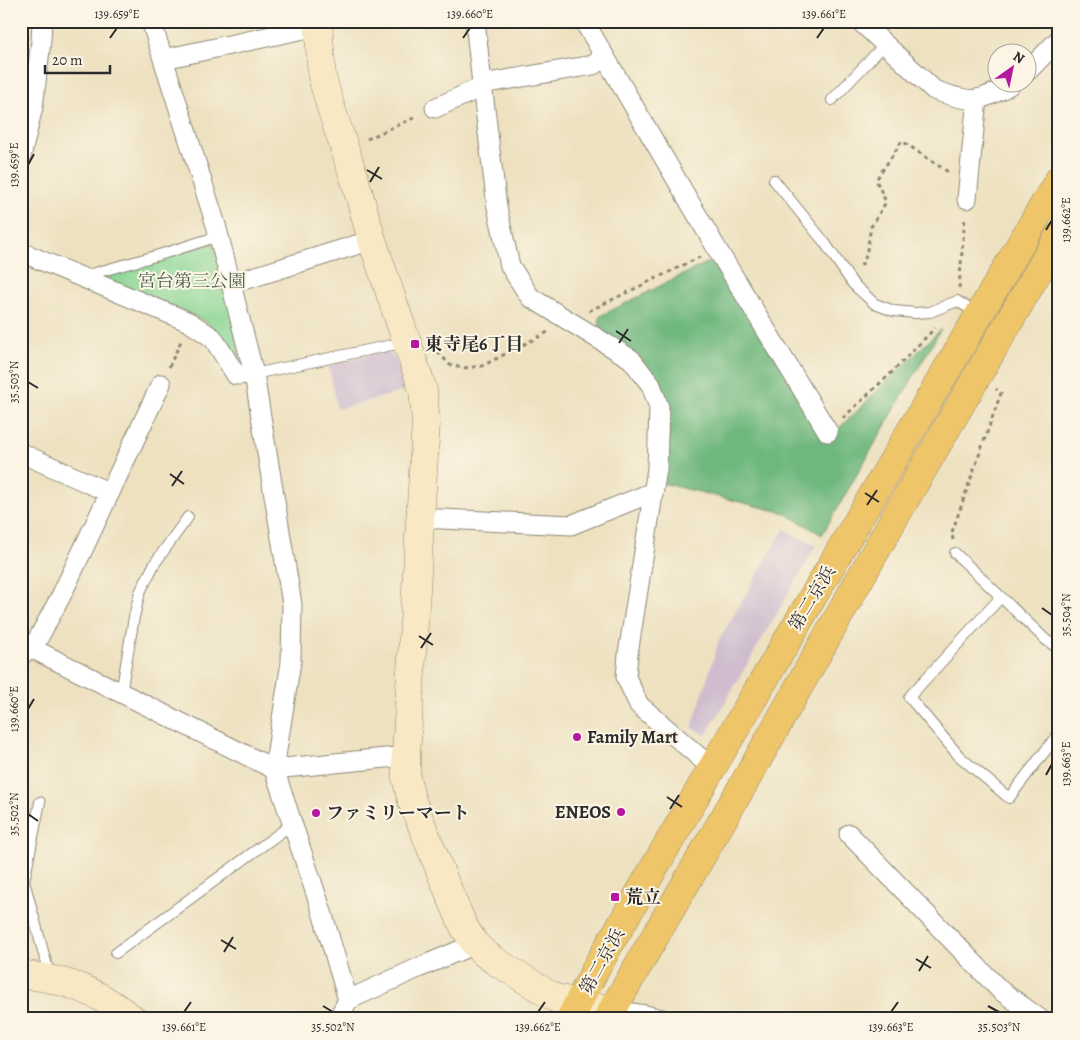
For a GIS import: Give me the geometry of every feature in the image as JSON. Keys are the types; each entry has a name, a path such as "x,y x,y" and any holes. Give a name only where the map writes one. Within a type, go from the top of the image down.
{"highway":[{"name":"第二京浜","path":"574,1011 597,966 712,768 1059,179"},
{"name":"第二京浜","path":"609,1015 749,775 887,530 1059,236"}],"street":[{"path":"21,157 34,107 42,21"},
{"path":"151,21 219,236 254,374 292,604 291,662 274,768 322,912 348,1000"},
{"path":"475,21 497,207 510,266 530,297 631,359 651,385 659,407 657,469 626,677 639,705 712,768"},
{"path":"584,21 717,249 828,432"},
{"path":"860,21 934,90 949,96 977,99 994,92"},
{"path":"164,59 318,24 322,77 372,240 423,390 426,422 406,756 406,778 412,801 464,927 475,944 484,952 574,1011 609,1015 645,1015 662,1019"},
{"path":"1038,61 1059,39"},
{"path":"435,108 482,85 593,65 605,57"},
{"path":"968,193 977,99"},
{"path":"231,284 372,240"},
{"path":"21,252 189,322 213,338 236,375 254,374"},
{"path":"161,384 61,596 27,645 274,768 406,756"},
{"path":"21,453 110,493"},
{"path":"421,518 571,525 653,492"},
{"path":"849,834 1000,990 1040,1019"},
{"path":"338,1019 348,1000 475,944"},
{"path":"21,974 82,984 132,1019"}],"lane":[{"path":"832,100 884,44"},
{"path":"774,180 825,243 854,284 875,304 894,311 915,313 930,312 957,301 980,314"},
{"path":"81,277 219,236"},
{"path":"254,374 407,342"},
{"path":"121,693 140,592 156,563 188,517"},
{"path":"954,552 1046,640 1059,649"},
{"path":"1000,597 909,697 959,756 1009,798 1059,733"},
{"path":"21,664 27,645"},
{"path":"40,802 24,881 51,978"},
{"path":"116,953 292,824"}],"path":[{"path":"359,142 435,108"},
{"path":"866,256 871,226 886,202 876,180 902,141 968,193 958,294"},
{"path":"161,384 189,322"},
{"path":"828,432 891,373 936,327"},
{"path":"954,552 952,532 1001,393"}],"shaded area":[{"path":"385,351 396,359 405,391 337,409 329,366"},
{"path":"784,529 816,546 706,735 692,728 719,640"}],"green space":[{"name":"宮台第三公園","path":"213,243 227,294 240,359 235,362 225,339 208,323 101,276"},
{"path":"708,262 719,266 826,441 941,329 822,535 785,513 662,483 663,398 599,329 600,316"}],"place":[{"name":"東寺尾6丁目","path":"415,344"},
{"name":"Family Mart","path":"577,737"},
{"name":"ENEOS","path":"621,812"},
{"name":"ファミリーマート","path":"316,813"},
{"name":"荒立","path":"615,897"}]}
